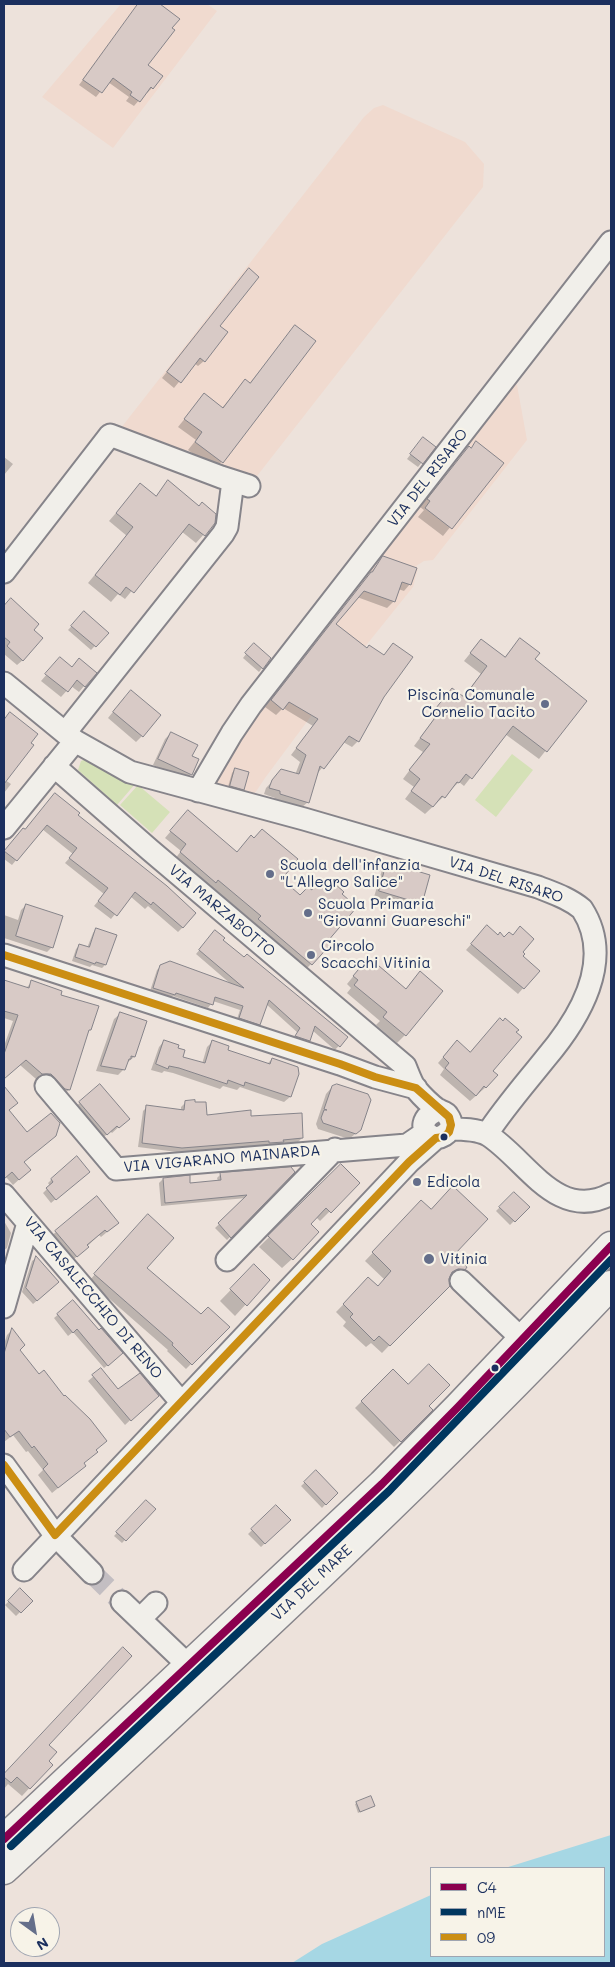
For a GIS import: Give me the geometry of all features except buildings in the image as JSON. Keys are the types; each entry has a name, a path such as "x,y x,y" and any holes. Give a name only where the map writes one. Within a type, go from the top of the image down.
{"main road":[{"path":"4,1839 388,1478 523,1340 611,1246"},
{"name":"VIA DEL MARE","path":"4,1870 401,1499 508,1394 611,1285"}],"street":[{"name":"VIA DEL RISARO","path":"198,791 232,732 251,705 611,242"},
{"path":"4,572 110,435 241,484 223,534 70,737 54,766 4,828"},
{"name":"VIA DEL RISARO","path":"4,684 70,737 130,772 304,819 538,887 570,901 589,917 598,930 604,945 602,978 596,994 585,1012 510,1101 494,1140"},
{"name":"VIA MARZABOTTO","path":"54,766 150,850 404,1058 416,1088"},
{"path":"4,955 375,1077 416,1088 439,1110 430,1113 424,1119 424,1126 437,1133 469,1130 494,1140 552,1191 573,1200 595,1200 611,1194"},
{"name":"VIA VIGARANO MAINARDA","path":"46,1086 116,1168 335,1149 411,1151 437,1133"},
{"path":"227,1260 335,1149"},
{"path":"24,1570 411,1151"},
{"name":"VIA CASALECCHIO DI RENO","path":"4,1195 181,1402"},
{"path":"4,1306 28,1223"},
{"path":"473,1287 523,1340"},
{"path":"4,1465 55,1535 92,1573"},
{"path":"122,1602 189,1666"},
{"path":"140,1619 156,1603"}],"shaded area":[{"path":"121,4 207,4 217,11 113,148 42,97"},
{"path":"383,105 465,142 484,164 483,187 257,476 117,433 364,117 374,108"},
{"path":"510,380 517,385 527,440 433,560 424,561 416,566 418,568 413,587 335,684 251,799 210,788 228,747 383,549 396,536"}],"green space":[{"path":"512,754 533,770 496,817 475,800"},
{"path":"86,759 136,783 117,805 78,770 81,761"},
{"path":"138,785 170,812 152,833 120,805"}],"water":[{"path":"611,1835 611,1963 292,1963 322,1944 430,1895 430,1957 605,1957 605,1867 508,1867"}],"tunnel":[{"path":"92,1573 122,1602"}],"transit line":[{"name":"09","path":"4,955 375,1077 416,1088 449,1117 451,1125 449,1132 444,1137 436,1138 409,1162 55,1535 4,1465"},
{"name":"C4","path":"4,1839 382,1484 611,1246"},
{"name":"nME","path":"11,1846 389,1491 611,1260"}],"place":[{"name":"Piscina Comunale Cornelio Tacito","path":"545,704"},
{"name":"Scuola dell'infanzia \"L'Allegro Salice\"","path":"270,874"},
{"name":"Scuola Primaria \"Giovanni Guareschi\"","path":"308,913"},
{"name":"Circolo Scacchi Vitinia","path":"311,955"},
{"name":"Edicola","path":"417,1182"},
{"name":"Vitinia","path":"429,1259"}]}
